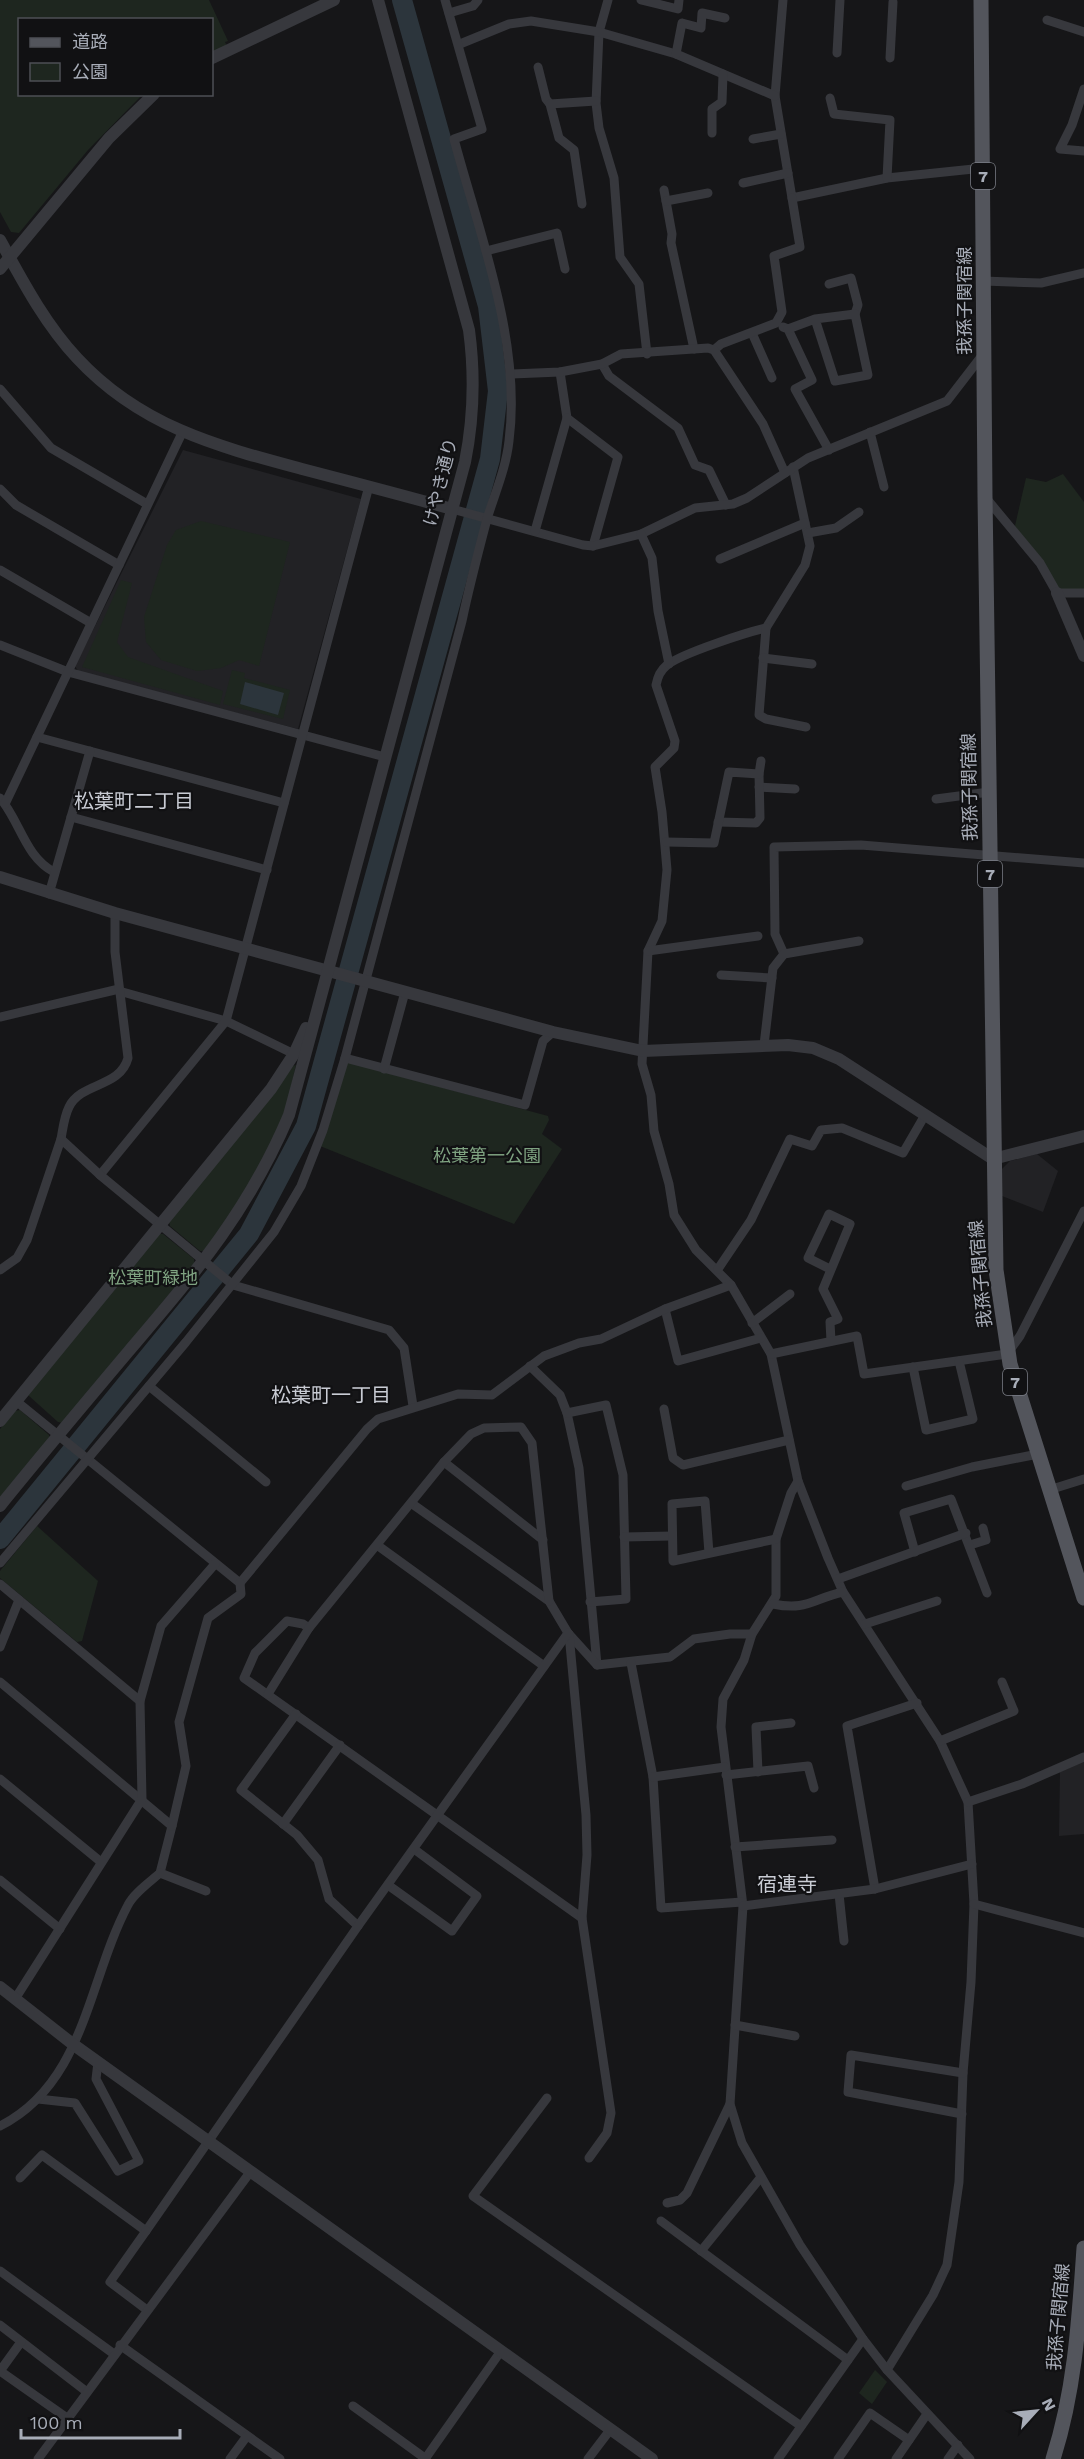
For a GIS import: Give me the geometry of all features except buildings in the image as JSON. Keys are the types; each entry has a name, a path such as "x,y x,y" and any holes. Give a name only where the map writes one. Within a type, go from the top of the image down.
{"main road":[{"name":"我孫子関宿線","path":"981,0 988,792 996,1270 1007,1354 1084,1598"},
{"name":"我孫子関宿線","path":"1053,2459 1069,2400 1075,2361 1084,2248"}],"street":[{"path":"213,58 334,0"},
{"name":"けやき通り","path":"327,970 385,757 458,510 473,412 472,354 469,330 378,0"},
{"path":"0,1563 85,1458 149,1386 230,1283 274,1232 301,1186 323,1130 345,1058 363,980 485,517 503,470 509,442 512,374 486,251 454,139 482,129 446,0"},
{"path":"449,13 473,6 478,0"},
{"path":"608,0 599,32 596,101 599,128 614,178 620,257 639,284 646,354"},
{"path":"641,0 678,9 679,0"},
{"path":"512,374 560,372 602,364 621,354 694,349 714,350 721,344 776,323 782,312 774,256 800,247 775,96 783,0"},
{"path":"837,53 840,0"},
{"path":"890,58 893,2"},
{"path":"676,54 682,22 701,28 702,13 725,18"},
{"path":"1047,20 1084,32"},
{"path":"459,44 509,24 531,21 599,32 676,54 775,96"},
{"path":"538,67 559,138 574,150 582,204"},
{"path":"712,133 712,109 722,102 723,74"},
{"path":"1084,89 1072,125 1060,149 1084,151"},
{"path":"0,269 109,138 152,96"},
{"path":"830,98 834,114 890,120 887,178"},
{"path":"550,104 596,101"},
{"path":"753,139 781,135"},
{"path":"792,198 887,178 983,168"},
{"path":"743,183 788,173"},
{"path":"664,189 672,234 671,243 694,349"},
{"path":"666,201 708,193"},
{"path":"486,251 557,232 565,269"},
{"path":"0,240 46,318 77,358 117,394 148,416 182,433 223,448 593,546 641,534 695,508 726,505 747,498 789,470 829,450 947,401 984,353"},
{"path":"983,281 1041,283 1084,273"},
{"path":"814,319 835,381 868,375 855,314 858,305 851,278 829,284"},
{"path":"788,329 814,319 855,314"},
{"path":"776,323 788,329 812,380 795,389 829,450"},
{"path":"752,333 772,378"},
{"path":"714,350 763,424 789,470 808,534 810,546 805,565 766,628 759,715 766,719 806,726"},
{"path":"602,364 609,376 678,428 695,465 709,470 726,505"},
{"path":"535,531 567,418 560,372"},
{"path":"0,389 51,448 147,504"},
{"path":"567,418 618,457 593,546"},
{"path":"870,432 884,487"},
{"path":"54,872 43,866 33,854 3,801 37,737 182,433"},
{"path":"100,1175 226,1021 369,486"},
{"path":"0,489 16,505 119,564"},
{"path":"985,496 1040,563 1057,593 1084,656"},
{"path":"808,534 836,528 859,512"},
{"path":"720,559 805,523"},
{"path":"641,534 652,558 658,611 669,664"},
{"path":"0,570 91,622"},
{"path":"1057,593 1084,593"},
{"path":"766,628 743,633 669,664 658,675 656,685 675,741 674,748 655,767 654,774 666,842 667,870 662,921 648,951 642,1064 653,1102 654,1131 669,1184 674,1215 696,1250 718,1269 731,1285 771,1354 798,1481 843,1592 940,1741 968,1802 974,1904 971,1982 963,2073 959,2182 947,2265 933,2295 887,2370"},
{"path":"0,645 68,672 385,757"},
{"path":"763,658 812,664"},
{"path":"37,737 284,803"},
{"path":"49,894 90,751"},
{"path":"718,822 756,823 760,818 761,761"},
{"path":"666,842 714,843 729,772 759,774"},
{"path":"759,787 795,789"},
{"path":"936,799 988,792"},
{"path":"70,818 267,870"},
{"path":"784,954 775,934 774,848 861,845 1084,863"},
{"path":"0,878 115,913 553,1032 643,1051 764,1045 803,1046 839,1059 993,1159 1084,1136"},
{"path":"0,1270 17,1258 27,1240 70,1105 81,1095 125,1070 128,1058 115,951 115,913"},
{"path":"648,951 758,936"},
{"path":"764,1045 773,968 784,954 859,941"},
{"path":"0,1421 272,1089 294,1054 327,970"},
{"path":"0,1506 62,1439 208,1265 271,1157 289,1115 327,970"},
{"path":"721,975 772,978"},
{"path":"0,1017 119,990 226,1021 294,1054"},
{"path":"384,1068 405,992"},
{"path":"345,1058 525,1105 543,1041 553,1032"},
{"path":"718,1269 751,1220 790,1138 812,1146 821,1130 842,1128 903,1153 925,1115"},
{"path":"61,1139 100,1175 230,1283 389,1330 404,1348 413,1406"},
{"path":"771,1354 856,1336 864,1374 1007,1354 1020,1335 1084,1211"},
{"path":"830,1269 808,1258 829,1214 850,1224 823,1289 838,1319 830,1322 831,1341"},
{"path":"0,2126 15,2118 38,2099 74,2045 128,1903 160,1873 186,1766 179,1722 208,1618 241,1594 240,1583 367,1429 378,1419 413,1406 458,1394 492,1395 544,1356 579,1343 601,1339 665,1309 731,1285"},
{"path":"752,1323 790,1294"},
{"path":"665,1309 678,1361 760,1338"},
{"path":"913,1367 926,1430 973,1419 959,1360"},
{"path":"530,1366 560,1395 567,1413 579,1468 597,1665"},
{"path":"149,1386 266,1482"},
{"path":"16,1401 240,1583"},
{"path":"567,1413 606,1405 623,1475 626,1599 590,1602"},
{"path":"664,1409 673,1458 683,1464 789,1440"},
{"path":"268,1694 309,1628 444,1462 471,1434 484,1428 521,1427 532,1443 549,1601"},
{"path":"906,1486 972,1467 1038,1454"},
{"path":"444,1462 543,1540"},
{"path":"1049,1490 1084,1479"},
{"path":"798,1481 791,1493 776,1539 777,1586 773,1604 752,1634 744,1660 723,1699 721,1727 742,1904 730,2104 742,2143 761,2177 800,2245 863,2339 887,2370 970,2459"},
{"path":"915,1552 904,1513 951,1499 966,1533 987,1593"},
{"path":"709,1553 705,1501 672,1504 673,1561 776,1539"},
{"path":"411,1503 549,1601 568,1633 597,1665"},
{"path":"970,1545 986,1540 983,1528"},
{"path":"838,1579 966,1533"},
{"path":"624,1537 672,1536"},
{"path":"377,1545 544,1666"},
{"path":"15,1999 142,1799 140,1701 161,1626 215,1564"},
{"path":"0,1584 140,1701"},
{"path":"773,1604 801,1608 823,1596 843,1592"},
{"path":"0,1647 19,1600"},
{"path":"865,1624 937,1601"},
{"path":"309,1628 303,1624 287,1621 255,1653 244,1678 439,1814 582,1918"},
{"path":"147,2310 110,2282 358,1926 568,1633"},
{"path":"568,1633 586,1815 587,1855 582,1918 611,2114 607,2133 589,2158"},
{"path":"597,1665 670,1657 694,1640 730,1634 752,1634"},
{"path":"631,1663 653,1777 661,1908 742,1904 875,1889 972,1864"},
{"path":"0,1682 172,1826"},
{"path":"940,1741 1014,1711 1002,1682"},
{"path":"875,1889 847,1726 916,1703"},
{"path":"296,1714 241,1790 297,1835 318,1860 329,1899 358,1926"},
{"path":"758,1772 756,1727 791,1723"},
{"path":"283,1824 340,1744"},
{"path":"968,1802 1022,1784 1084,1757"},
{"path":"653,1777 726,1771 758,1772 808,1766 814,1788"},
{"path":"0,1779 101,1862"},
{"path":"735,1847 832,1840"},
{"path":"388,1885 452,1931 477,1896 414,1849"},
{"path":"160,1873 206,1891"},
{"path":"0,1880 60,1929"},
{"path":"839,1894 844,1941"},
{"path":"974,1904 1084,1933"},
{"path":"0,1987 74,2045 652,2459"},
{"path":"735,2025 795,2036"},
{"path":"962,2114 848,2092 851,2055 963,2073"},
{"path":"38,2099 75,2103 118,2171 138,2161 96,2079 98,2062"},
{"path":"547,2098 473,2196 801,2426"},
{"path":"667,2203 680,2200 687,2193 730,2104"},
{"path":"20,2178 42,2155 146,2230"},
{"path":"38,2459 250,2171"},
{"path":"701,2251 761,2177"},
{"path":"661,2221 848,2360"},
{"path":"0,2271 114,2354"},
{"path":"0,2325 87,2392"},
{"path":"778,2459 863,2339"},
{"path":"21,2342 0,2371 67,2418"},
{"path":"120,2345 280,2459"},
{"path":"353,2406 426,2459 501,2351"},
{"path":"838,2459 870,2413 909,2440"},
{"path":"896,2459 927,2414"},
{"path":"588,2459 610,2430"},
{"path":"230,2459 248,2436"},
{"path":"948,2459 958,2445"}],"shaded area":[{"path":"183,450 361,499 298,729 78,671 75,666"},
{"path":"245,682 284,693 278,715 240,704"},
{"path":"1037,1154 1058,1171 1043,1212 1002,1196 1001,1170 1010,1161"},
{"path":"1084,1762 1084,1834 1059,1836 1060,1772"}],"green space":[{"path":"0,0 209,0 228,41 225,42 227,46 213,54 213,18 18,18 18,96 141,96 88,150 19,233 11,232 0,212"},
{"path":"1063,474 1084,502 1084,593 1057,593 1014,530 1026,478 1046,482"},
{"path":"201,521 290,542 259,666 239,660 221,668 197,671 161,660 146,642 144,617 167,545 176,530"},
{"path":"121,580 132,583 117,642 128,657 223,691 220,705 82,667"},
{"path":"232,670 245,673 244,678 290,690 283,719 223,704"},
{"name":"松葉第一公園","path":"347,1062 548,1116 549,1120 542,1134 562,1149 514,1224 320,1146"},
{"name":"松葉町緑地","path":"296,1065 285,1113 258,1173 205,1251 200,1251 170,1226 169,1221"},
{"name":"松葉町緑地","path":"159,1234 163,1234 194,1259 194,1264 63,1423 58,1422 28,1395"},
{"path":"20,1410 49,1435 50,1439 0,1499 0,1429 15,1411"},
{"path":"37,1526 98,1581 82,1641 77,1642 0,1578 0,1571"},
{"path":"875,2370 887,2382 872,2404 859,2393"}],"waterway":[{"path":"0,1539 249,1234 306,1126 490,459 498,391 488,306 402,0"}],"district":[{"name":"松葉町二丁目","path":"134,801"},
{"name":"松葉町一丁目","path":"331,1395"},
{"name":"宿連寺","path":"787,1884"}]}
